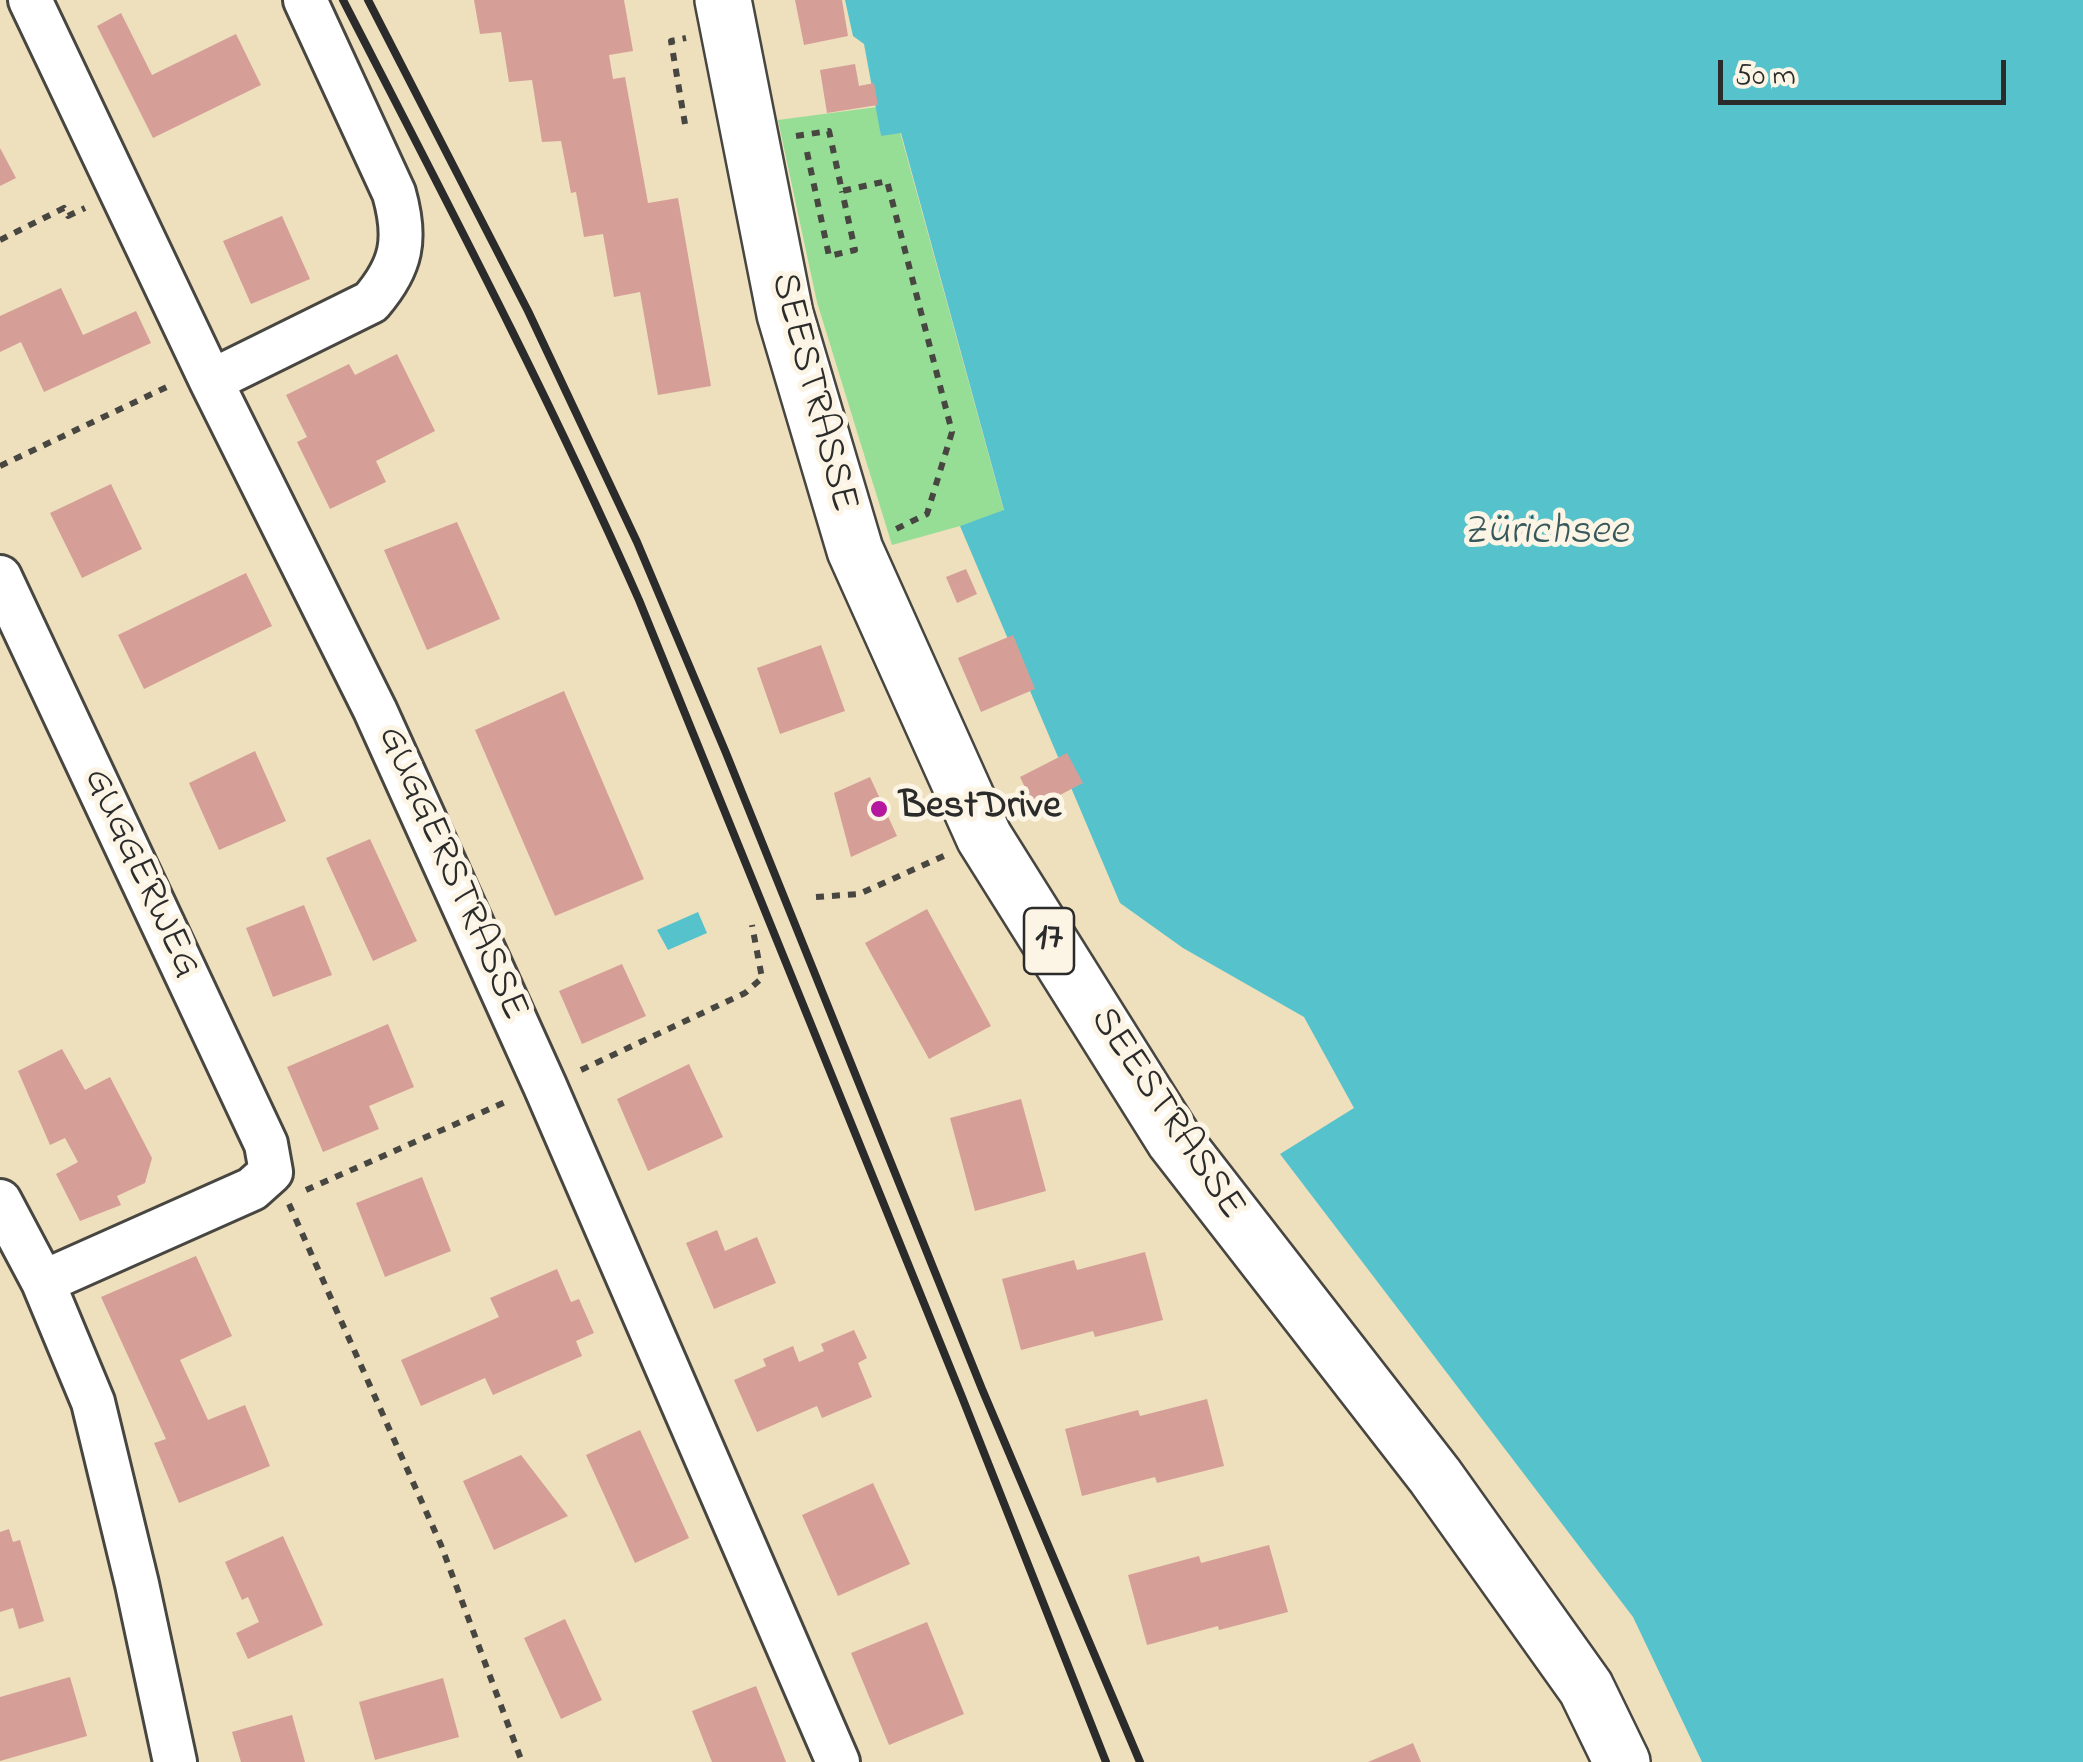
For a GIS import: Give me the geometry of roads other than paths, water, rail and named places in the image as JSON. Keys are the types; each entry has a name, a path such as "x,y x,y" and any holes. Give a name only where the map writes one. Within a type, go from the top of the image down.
{"main road":[{"name":"SEESTRASSE","path":"722,0 785,314 854,550 984,838 1174,1140 1474,1530 1586,1688 1622,1762"}],"street":[{"name":"GUGGERSTRASSE","path":"30,0 196,380 376,710 546,1086 838,1762"},
{"path":"196,380 371,302 397,264 402,238 394,193 305,0"},
{"name":"GUGGERWEG","path":"0,578 266,1144 279,1185 252,1190 43,1282"},
{"path":"0,1202 43,1282 93,1402 174,1762"}],"water":[{"name":"Zürichsee","path":"845,0 2083,0 2083,1762 1702,1762 1633,1617 1280,1154 1354,1108 1304,1017 1183,948 1120,903 960,526 1004,510 901,133 881,136 864,44 853,36"},
{"path":"698,912 707,933 668,950 657,930"}],"railway":[{"path":"343,0 533,373 639,600 1106,1762"},
{"path":"368,0 528,311 637,542 982,1389 1140,1762"}],"place":[{"name":"BestDrive","path":"879,809"}]}
